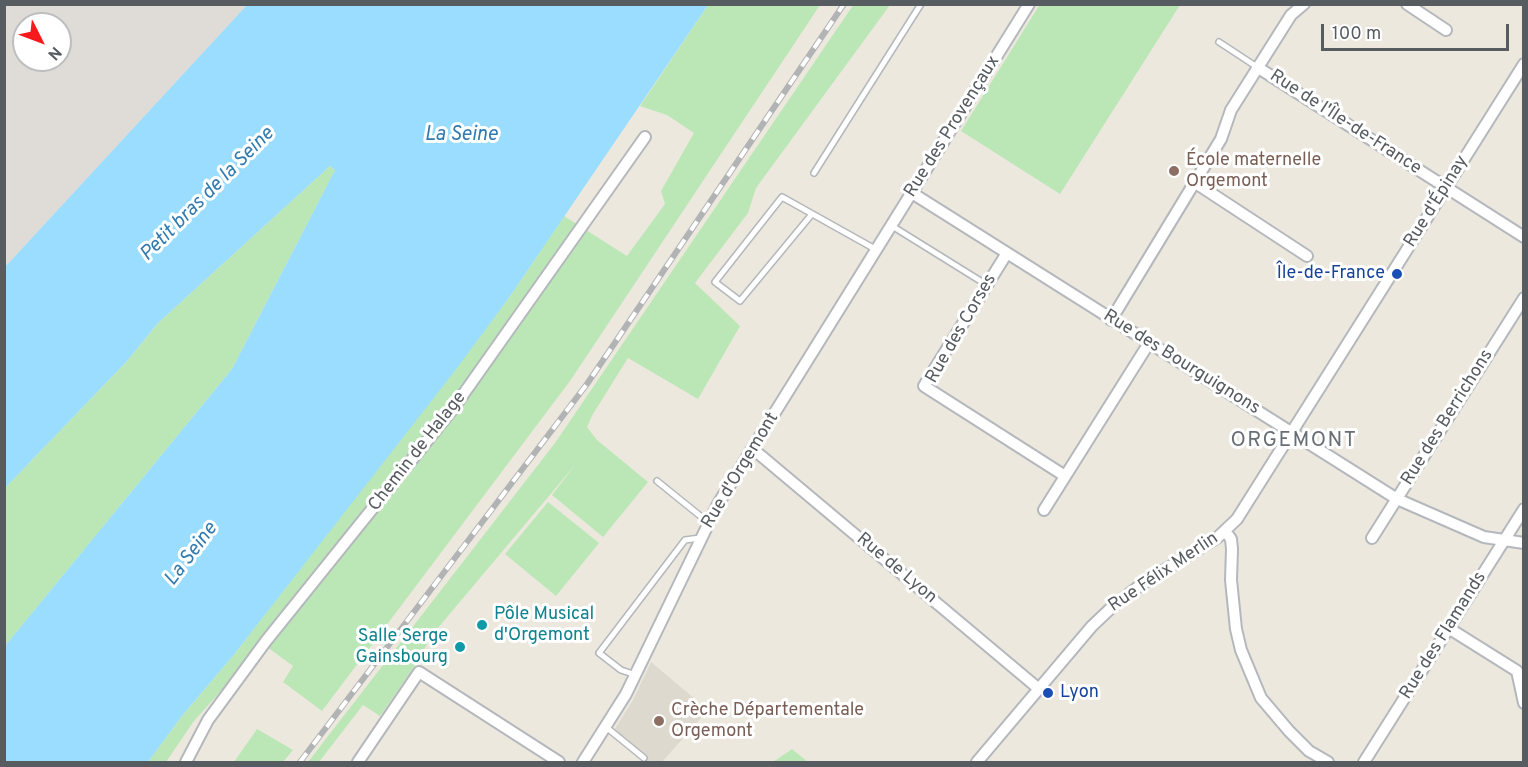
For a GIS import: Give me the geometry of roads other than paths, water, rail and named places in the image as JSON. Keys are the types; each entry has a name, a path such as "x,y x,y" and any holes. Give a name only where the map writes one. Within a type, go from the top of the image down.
{"street":[{"name":"Rue des Provençaux","path":"877,250 1029,4"},
{"path":"1112,320 1221,140 1231,110 1257,67 1291,15 1304,4"},
{"path":"1407,4 1446,30"},
{"name":"Rue d'Épinay","path":"1293,431 1524,64"},
{"name":"Rue de l'Île-de-France","path":"1257,67 1524,237"},
{"name":"Chemin de Halage","path":"186,762 208,720 266,641 455,406 645,137"},
{"path":"1194,182 1307,256"},
{"name":"Rue des Bourguignons","path":"912,193 1293,431 1397,499 1484,537 1524,543"},
{"name":"Rue d'Orgemont","path":"583,762 636,675 709,523 877,250"},
{"name":"Rue des Corses","path":"1006,253 924,386 1065,476"},
{"name":"Rue des Berrichons","path":"1372,538 1524,298"},
{"path":"1044,510 1149,343"},
{"name":"Rue Félix Merlin","path":"977,762 1112,607 1142,584 1225,531 1237,519 1293,431"},
{"name":"Rue de Lyon","path":"753,449 1039,689"},
{"name":"Rue des Flamands","path":"1364,762 1524,509"},
{"path":"1225,531 1231,539 1231,580 1236,629 1241,650 1261,698 1309,751 1328,762"},
{"path":"1450,629 1520,670 1524,703"},
{"path":"358,762 419,672 559,762"}],"lane":[{"path":"814,173 921,4"},
{"path":"1219,42 1257,67"},
{"path":"812,214 740,302 715,282 782,197 877,250"},
{"path":"892,226 987,285"},
{"path":"657,481 709,523"},
{"path":"636,675 621,670 599,653 685,540 701,538"},
{"path":"606,727 644,758"}],"water":[{"name":"La Seine","path":"247,5 708,5 508,299 457,368 232,657 181,717 148,762 5,762 5,646 232,369 335,170 330,166 158,323 127,361 5,488 5,267"}],"railway":[{"path":"300,762 587,384 844,4"}],"place":[{"name":"École maternelle Orgemont","path":"1174,171"},
{"name":"Île-de-France","path":"1397,274"},
{"name":"Pôle Musical d'Orgemont","path":"482,625"},
{"name":"Salle Serge Gainsbourg","path":"460,647"},
{"name":"Lyon","path":"1048,693"},
{"name":"Crèche Départementale Orgemont","path":"659,721"}],"district":[{"name":"ORGEMONT","path":"1294,442"}],"water label":[{"name":"Petit bras de la Seine","path":"208,195"}]}
